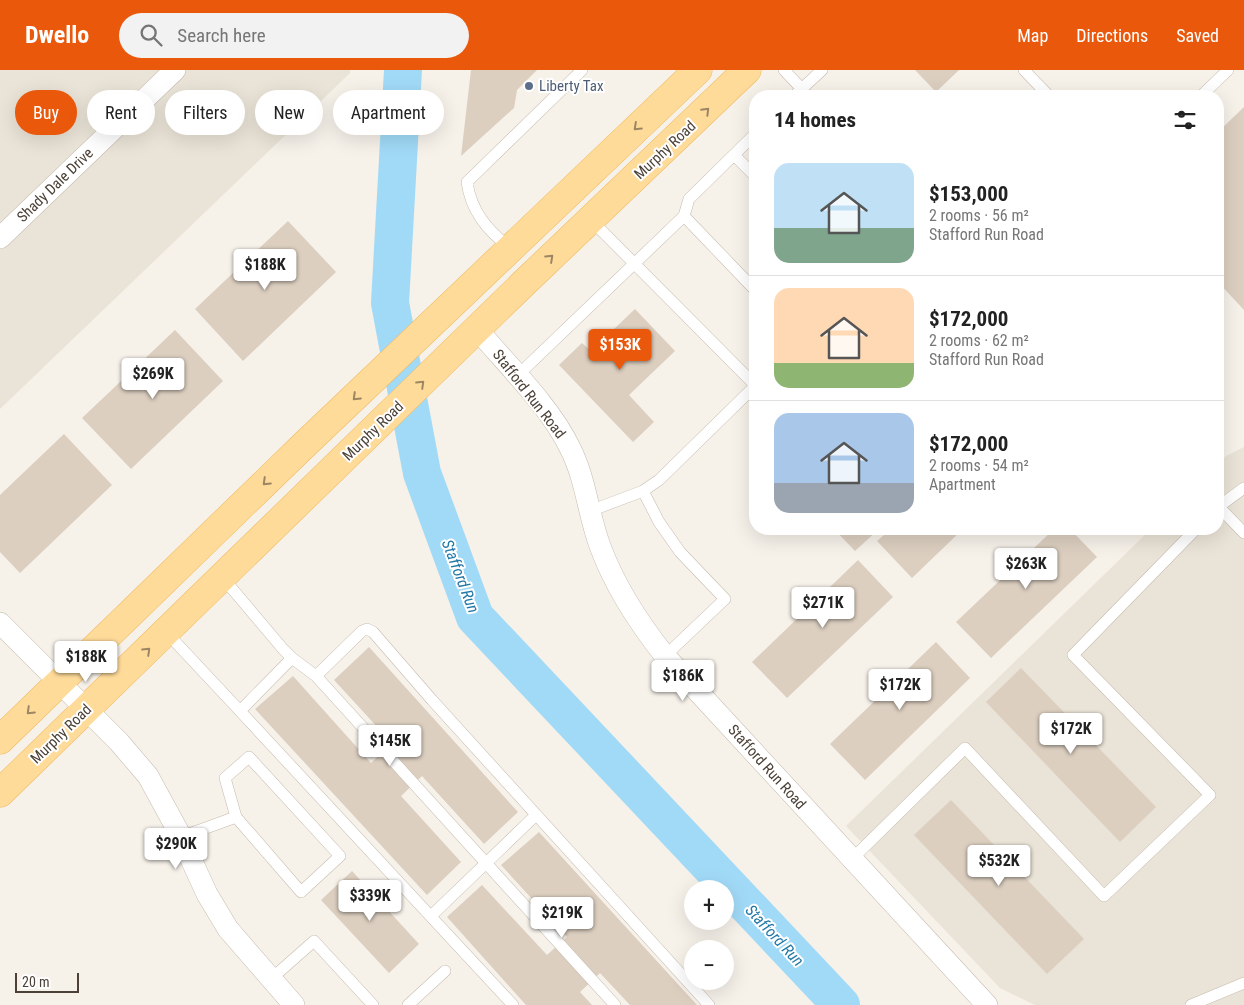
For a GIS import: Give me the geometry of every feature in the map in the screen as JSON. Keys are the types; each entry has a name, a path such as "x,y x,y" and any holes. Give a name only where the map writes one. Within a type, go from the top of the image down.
{"main road":[{"name":"Murphy Road","path":"0,793 477,329 747,70"},
{"path":"599,212 621,169 684,105 688,73"},
{"path":"0,740 588,173 688,73"},
{"path":"477,329 476,305 567,218 588,173"},
{"path":"216,584 222,556 291,487 301,448"}],"street":[{"name":"Shady Dale Drive","path":"0,238 175,70"},
{"name":"Stafford Run Road","path":"477,329 552,418 567,442 578,466 600,545 614,581 637,620 665,656 851,860 987,1005"},
{"path":"2,629 87,709 148,776 181,837 207,894 228,929 294,1005"}],"lane":[{"path":"510,248 488,230 469,200 467,182 582,70"},
{"path":"784,70 797,90"},
{"path":"800,90 822,70"},
{"path":"1024,70 1043,90"},
{"path":"1207,90 1228,70"},
{"path":"517,376 684,216 689,198 749,140"},
{"path":"734,155 749,170"},
{"path":"599,212 634,263 749,380"},
{"path":"684,216 749,284"},
{"path":"590,511 643,491 660,480 749,392"},
{"path":"1224,503 1244,488"},
{"path":"643,491 659,522 680,552 725,599 665,656"},
{"path":"1224,513 1244,533"},
{"path":"851,860 965,748 1104,896 1210,795 1072,655 1190,535"},
{"path":"216,584 282,650 316,676 615,1005"},
{"path":"316,676 362,631 367,629 373,632 709,1005"},
{"path":"166,632 513,1005"},
{"path":"240,711 292,658"},
{"path":"249,757 340,856 301,892 236,817 225,778 249,757"},
{"path":"431,916 536,815"},
{"path":"181,837 236,817"},
{"path":"271,979 314,941 373,1005"},
{"path":"408,1005 445,971"},
{"path":"1191,1005 1244,983"}],"shaded area":[{"path":"0,70 350,70 350,73 323,99 323,90 255,90 255,135 285,135 0,409"},
{"path":"1244,447 1244,1005 1035,1005 1000,988 846,826 1145,535 1224,535 1224,458"}],"building":[{"path":"471,70 537,70 517,90 514,108 461,156"},
{"path":"915,70 959,70 938,90 934,90"},
{"path":"1244,107 1244,310 1224,288 1224,126"},
{"path":"288,221 336,272 243,361 195,309"},
{"path":"635,309 675,351 629,395 654,422 633,442 559,365 582,343 591,351"},
{"path":"175,330 223,381 131,469 82,418"},
{"path":"64,434 112,485 20,573 0,552 0,495"},
{"path":"840,535 872,535 855,551"},
{"path":"884,535 957,535 912,578 877,541"},
{"path":"1048,535 1076,535 1097,557 991,658 956,622"},
{"path":"858,560 893,597 787,698 752,662"},
{"path":"936,642 970,678 865,780 830,744"},
{"path":"369,647 518,812 484,844 422,776 401,796 461,862 427,895 255,709 293,676 371,763 392,743 334,680"},
{"path":"1021,668 1156,807 1120,842 986,702"},
{"path":"951,800 1084,939 1047,974 914,835"},
{"path":"539,832 697,1005 630,1005 600,973 580,992 592,1005 526,1005 447,917 482,885 547,955 567,937 501,865"},
{"path":"352,871 419,944 389,973 321,900"}],"waterway":[{"name":"Stafford Run","path":"403,70 390,303 422,473 475,617 841,1005"}],"place":[{"name":"Liberty Tax","path":"529,86"}]}
